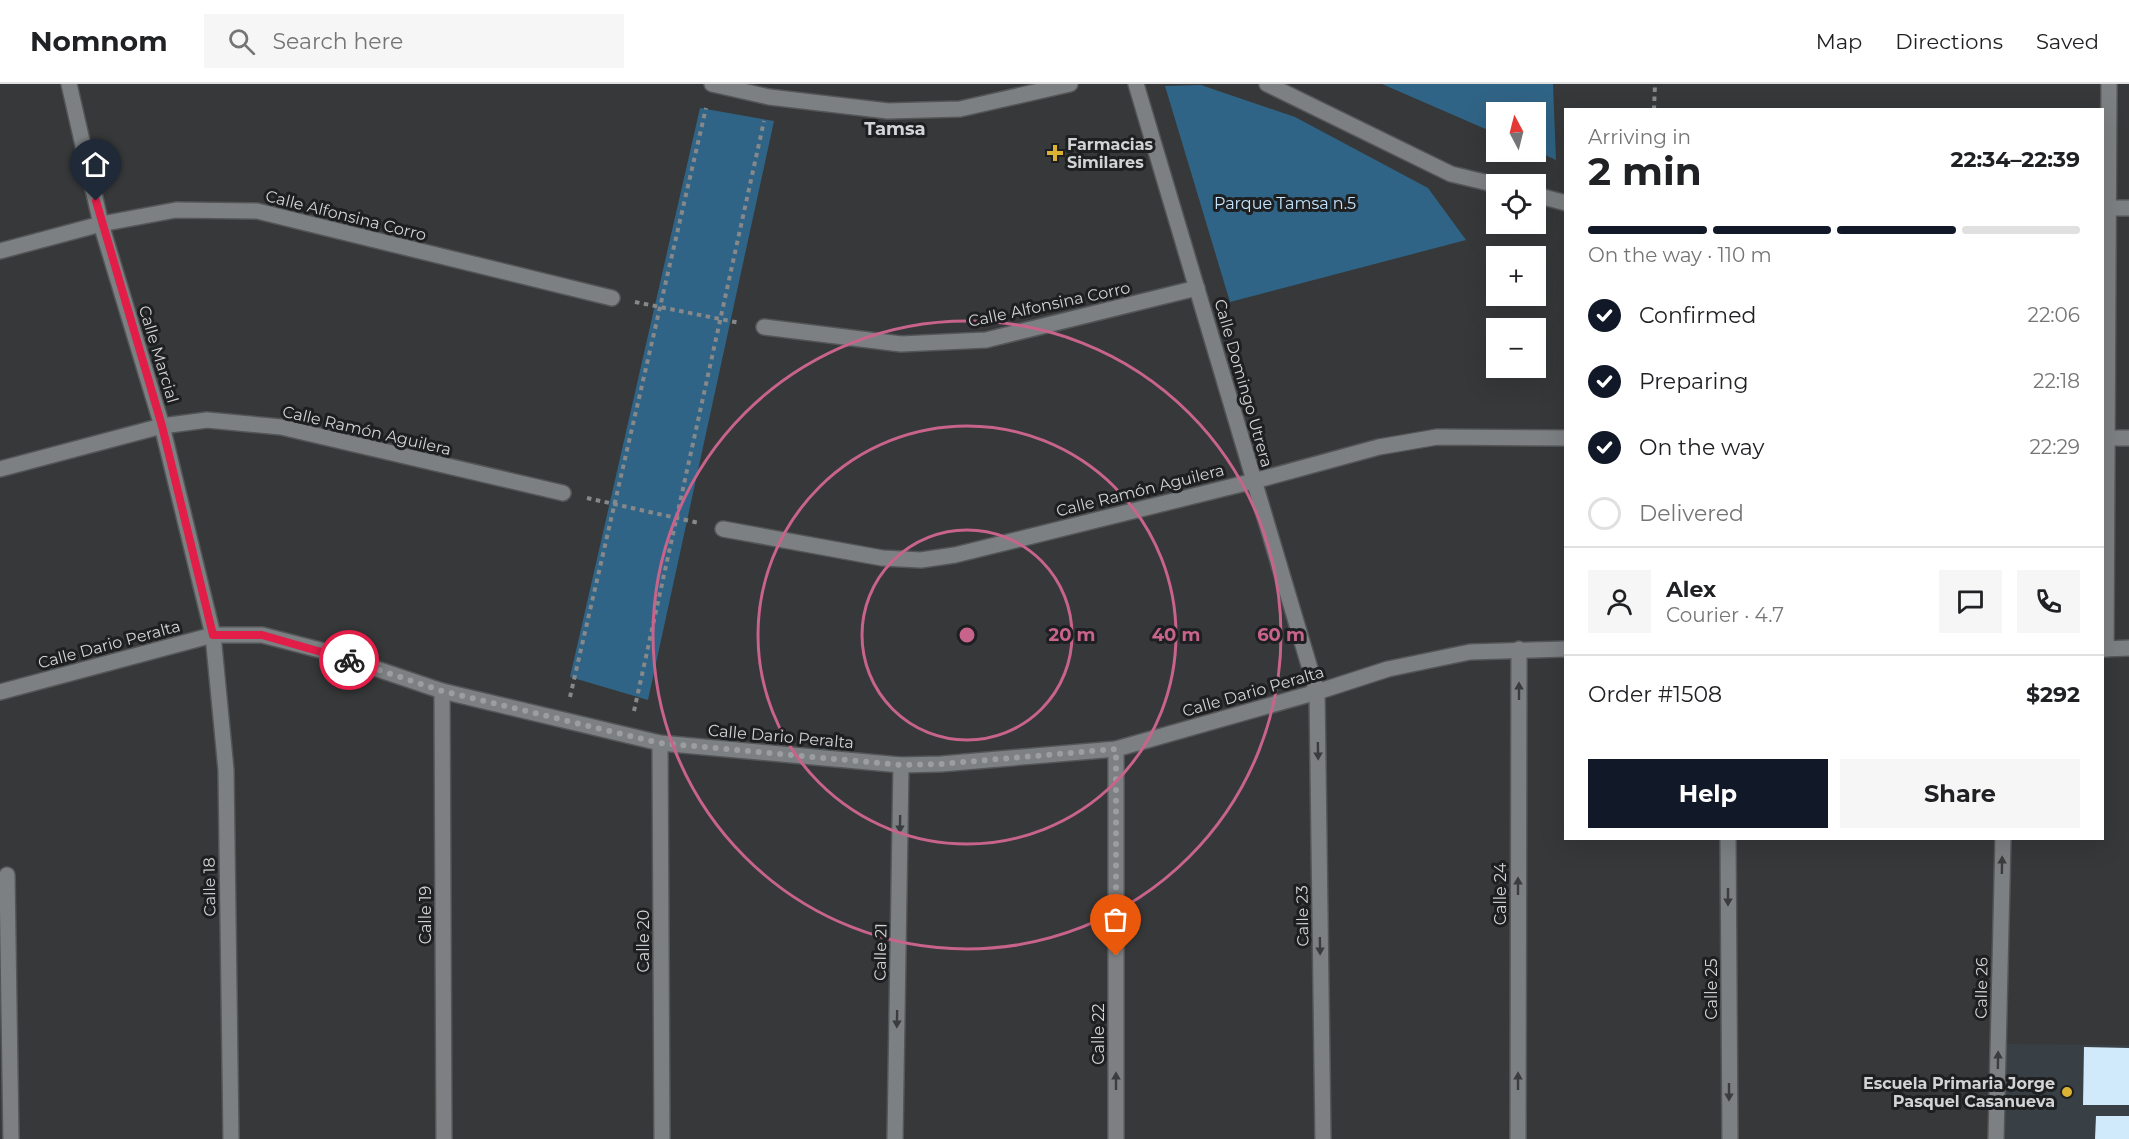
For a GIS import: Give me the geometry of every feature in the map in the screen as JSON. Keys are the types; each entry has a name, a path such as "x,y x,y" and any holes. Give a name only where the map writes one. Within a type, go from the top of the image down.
{"street":[{"name":"Calle Marcial","path":"69,84 101,224 162,426 213,635"},
{"path":"712,84 769,97 888,111 960,109 1070,84"},
{"name":"Calle Domingo Utrera","path":"1136,84 1317,692"},
{"path":"1267,84 1451,174 1486,182"},
{"path":"2109,84 2106,208 2104,649 2129,648"},
{"path":"1546,198 1564,202"},
{"path":"2106,208 2129,208"},
{"name":"Calle Alfonsina Corro","path":"0,251 101,224 176,210 257,211 612,298"},
{"name":"Calle Alfonsina Corro","path":"764,327 901,344 986,340 1197,288"},
{"name":"Calle Ramón Aguilera","path":"0,469 162,426 207,420 281,428 563,493"},
{"name":"Calle Ramón Aguilera","path":"723,529 882,558 921,560 956,555 1254,481 1379,447 1437,437 1564,438"},
{"path":"2105,438 2129,438"},
{"name":"Calle Dario Peralta","path":"0,692 213,635 262,635 324,651 442,691 660,743 901,765 941,764 1116,749 1317,692 1388,669 1470,652 1564,649"},
{"name":"Calle 18","path":"213,635 226,770 231,1139"},
{"name":"Calle 24","path":"1518,1139 1519,649"},
{"name":"Calle 19","path":"442,691 444,1139"},
{"name":"Calle 23","path":"1317,692 1323,1139"},
{"name":"Calle 20","path":"660,743 662,1139"},
{"name":"Calle 22","path":"1116,749 1116,1139"},
{"name":"Calle 21","path":"895,1139 901,765"},
{"name":"Calle 25","path":"1728,840 1730,1139"},
{"name":"Calle 26","path":"1996,1139 2002,840"},
{"path":"7,875 11,1139"}],"path":[{"path":"564,720 712,84"},
{"path":"1654,108 1655,84"},
{"path":"629,735 769,97"},
{"path":"612,298 764,327"},
{"path":"563,493 723,529"}],"shaded area":[{"name":"Escuela Primaria Jorge Pasquel Casanueva","path":"2006,1044 2129,1045 2129,1139 2005,1139"}],"green space":[{"path":"1382,84 1553,84 1556,160 1546,156 1546,102 1486,102 1486,129"},
{"name":"Parque Tamsa n.5","path":"1201,85 1295,117 1428,188 1466,240 1230,302 1165,86"},
{"path":"700,108 774,121 648,700 570,677"}],"building":[{"path":"2084,1047 2129,1048 2129,1105 2083,1105"},
{"path":"2096,1116 2129,1116 2129,1139 2095,1139"}],"way so far":[{"path":"349,660 442,691 660,743 901,765 941,764 1116,749 1116,956"}],"place":[{"name":"Farmacias Similares","path":"1055,153"},
{"name":"Escuela Primaria Jorge Pasquel Casanueva","path":"2067,1092"}],"district":[{"name":"Tamsa","path":"895,129"}],"route":[{"path":"96,201 162,426 213,635 262,635 349,660"}]}
